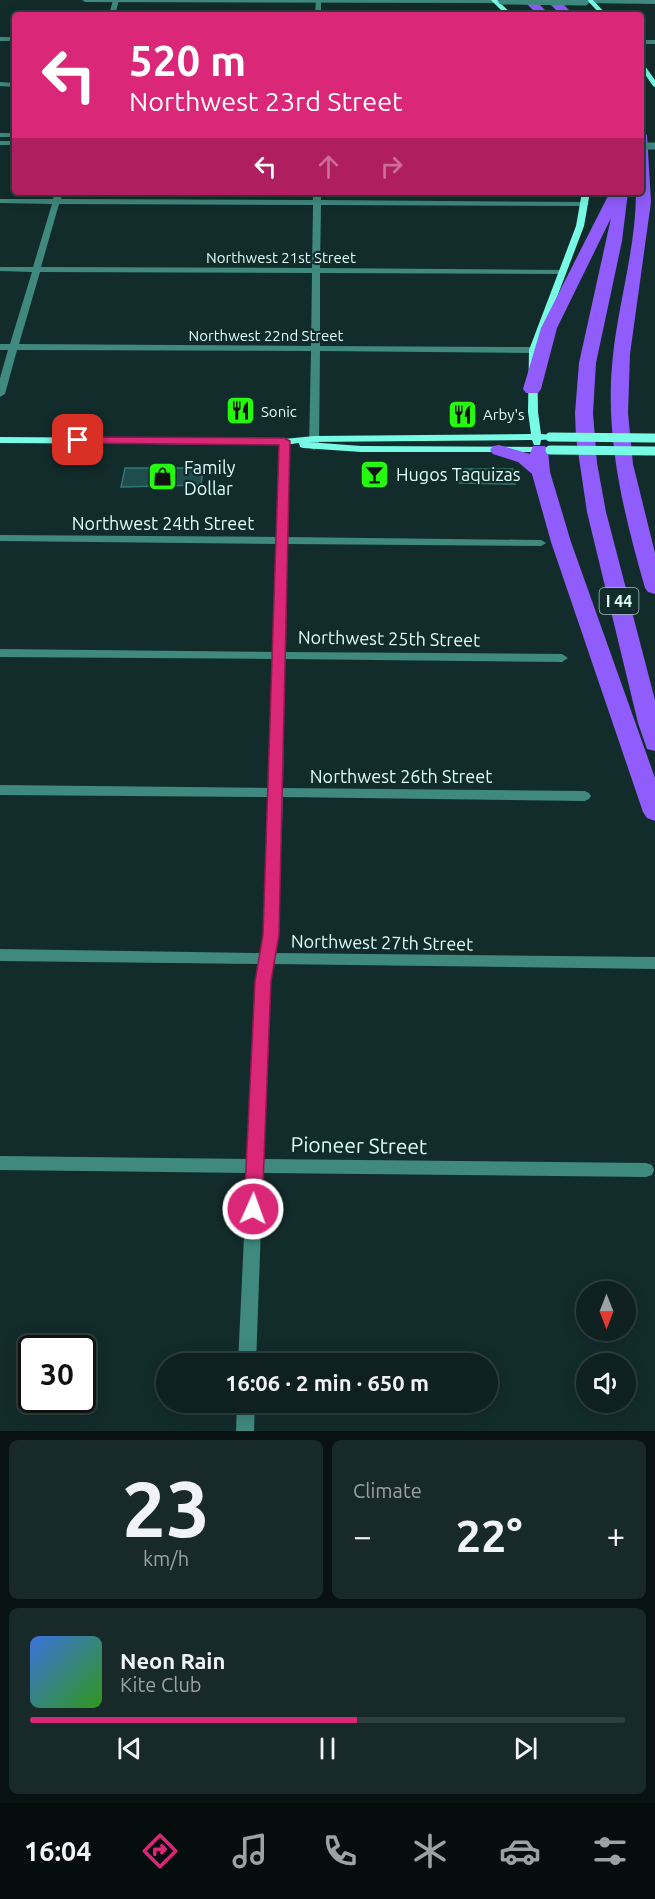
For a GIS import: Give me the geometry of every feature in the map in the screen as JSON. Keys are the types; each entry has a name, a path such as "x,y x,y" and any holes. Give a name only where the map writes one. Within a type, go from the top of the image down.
{"highway":[{"path":"529,0 541,12"},
{"path":"552,0 565,12"},
{"name":"I 44","path":"644,151 652,207 622,346 619,419 629,494 655,588"},
{"path":"532,389 549,328 617,195"},
{"name":"I 44","path":"619,195 616,240 590,343 584,420 591,492 655,742"},
{"path":"544,444 541,472 561,542 655,812"},
{"path":"499,450 525,458 541,472"}],"main road":[{"path":"497,1 507,12"},
{"path":"589,1 601,12"},
{"path":"644,67 655,85"},
{"path":"544,444 532,389 532,350 580,226 586,195"},
{"path":"314,443 544,444 655,438"},
{"path":"0,440 284,441 499,450 544,444 655,451"}],"street":[{"path":"85,0 655,2"},
{"path":"0,394 58,195"},
{"path":"314,443 316,195"},
{"path":"0,201 585,204"},
{"name":"Northwest 21st Street","path":"0,269 563,272"},
{"name":"Northwest 22nd Street","path":"0,347 532,350"},
{"path":"247,1353 263,981 271,935 277,793 284,441"},
{"name":"Northwest 24th Street","path":"0,538 541,543"},
{"name":"Northwest 25th Street","path":"0,653 562,658"},
{"name":"Northwest 26th Street","path":"0,790 585,796"},
{"name":"Northwest 27th Street","path":"0,955 648,963"},
{"name":"Pioneer Street","path":"0,1163 646,1170"},
{"path":"245,1431 246,1413"}],"building":[{"name":"Arby's","path":"450,410 474,410 475,421 452,423"},
{"name":"Family Dollar","path":"125,468 203,468 201,485 121,487"},
{"path":"458,469 513,469 515,484 459,483"}],"place":[{"name":"Sonic","path":"240,411"},
{"name":"Arby's","path":"462,414"},
{"name":"Hugos Taquizas","path":"375,474"},
{"name":"Family Dollar","path":"163,477"}],"route":[{"path":"78,440 284,441 277,793 271,935 263,981 253,1209"}]}
